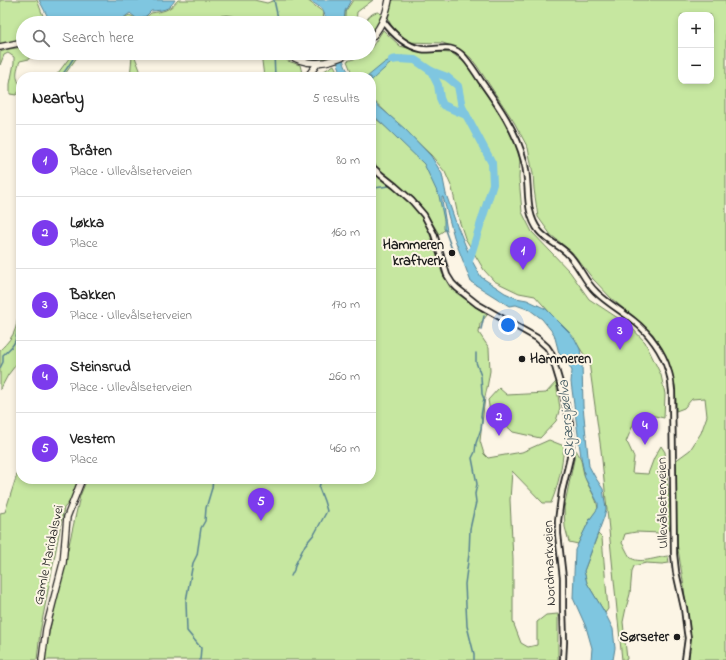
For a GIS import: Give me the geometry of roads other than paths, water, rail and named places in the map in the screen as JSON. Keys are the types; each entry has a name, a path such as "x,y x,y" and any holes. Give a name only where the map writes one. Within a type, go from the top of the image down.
{"street":[{"path":"376,33 383,21 389,0"},
{"name":"Ullevålseterveien","path":"383,21 395,35 413,46 423,49 447,47 464,57 498,105 522,152 526,169 530,209 535,225 543,235 571,257 585,279 596,292 638,324 652,339 662,356 668,369 672,391 674,554 688,638 685,660"},
{"path":"0,47 16,44"},
{"path":"299,60 318,63 331,60"},
{"path":"312,72 318,63"},
{"name":"Nordmarkveien","path":"376,170 412,200 424,215 434,234 447,275 452,283 477,304 537,338 551,353 563,392 570,424 571,445 570,458 562,491 558,521 563,578 563,660"},
{"name":"Gamle Maridalsvei","path":"42,660 46,629 63,563 67,517 80,484"}],"water":[{"path":"39,0 175,0 167,8 151,11 146,16 134,16 130,13 126,16 47,16"},
{"path":"309,0 351,0 345,11 345,16 325,16 322,9"},
{"path":"403,56 403,61 395,61 391,63 376,76 376,72 373,72 393,58"},
{"path":"337,60 344,60 345,65 350,72 340,71"},
{"path":"376,104 405,129 431,156 442,174 446,194 457,226 471,259 481,277 505,293 516,298 527,300 546,309 575,339 580,349 582,362 583,406 589,466 603,489 606,509 584,571 587,583 613,629 615,648 613,660 591,660 592,648 586,627 573,598 575,550 590,519 598,508 598,503 585,478 571,382 572,371 559,353 554,334 542,319 530,310 516,305 509,306 471,282 454,237 442,197 447,231 444,229 444,220 439,196 424,164 376,118"}],"waterway":[{"path":"274,0 277,16"},
{"path":"64,72 72,60"},
{"path":"274,60 275,72"},
{"path":"392,60 415,60 431,71 447,77 458,86 462,107 492,163 493,184 468,264"},
{"path":"431,71 438,85 440,98 443,105 466,115"},
{"path":"376,188 389,186"},
{"path":"445,230 454,255"},
{"path":"481,329 484,316"},
{"path":"0,368 3,362 3,355 16,340"},
{"path":"474,660 474,654 467,626 465,584 469,554 470,529 476,502 475,494 477,484 472,458 481,429 481,416 484,399 482,394 481,376 476,362 476,353"},
{"path":"200,660 201,648 187,631 186,601 193,563 197,555 201,528 205,521 206,508 212,484"},
{"path":"291,576 305,545 315,533 327,511 319,488 320,484"}],"place":[{"name":"Hammeren kraftverk","path":"452,253"},
{"name":"Bråten","path":"523,270"},
{"name":"Bakken","path":"620,350"},
{"name":"Hammeren","path":"522,359"},
{"name":"Løkka","path":"499,436"},
{"name":"Steinsrud","path":"645,445"},
{"name":"Vestern","path":"261,521"},
{"name":"Sørseter","path":"677,637"}],"water label":[{"name":"Skjærsjøelva","path":"567,419"}]}
